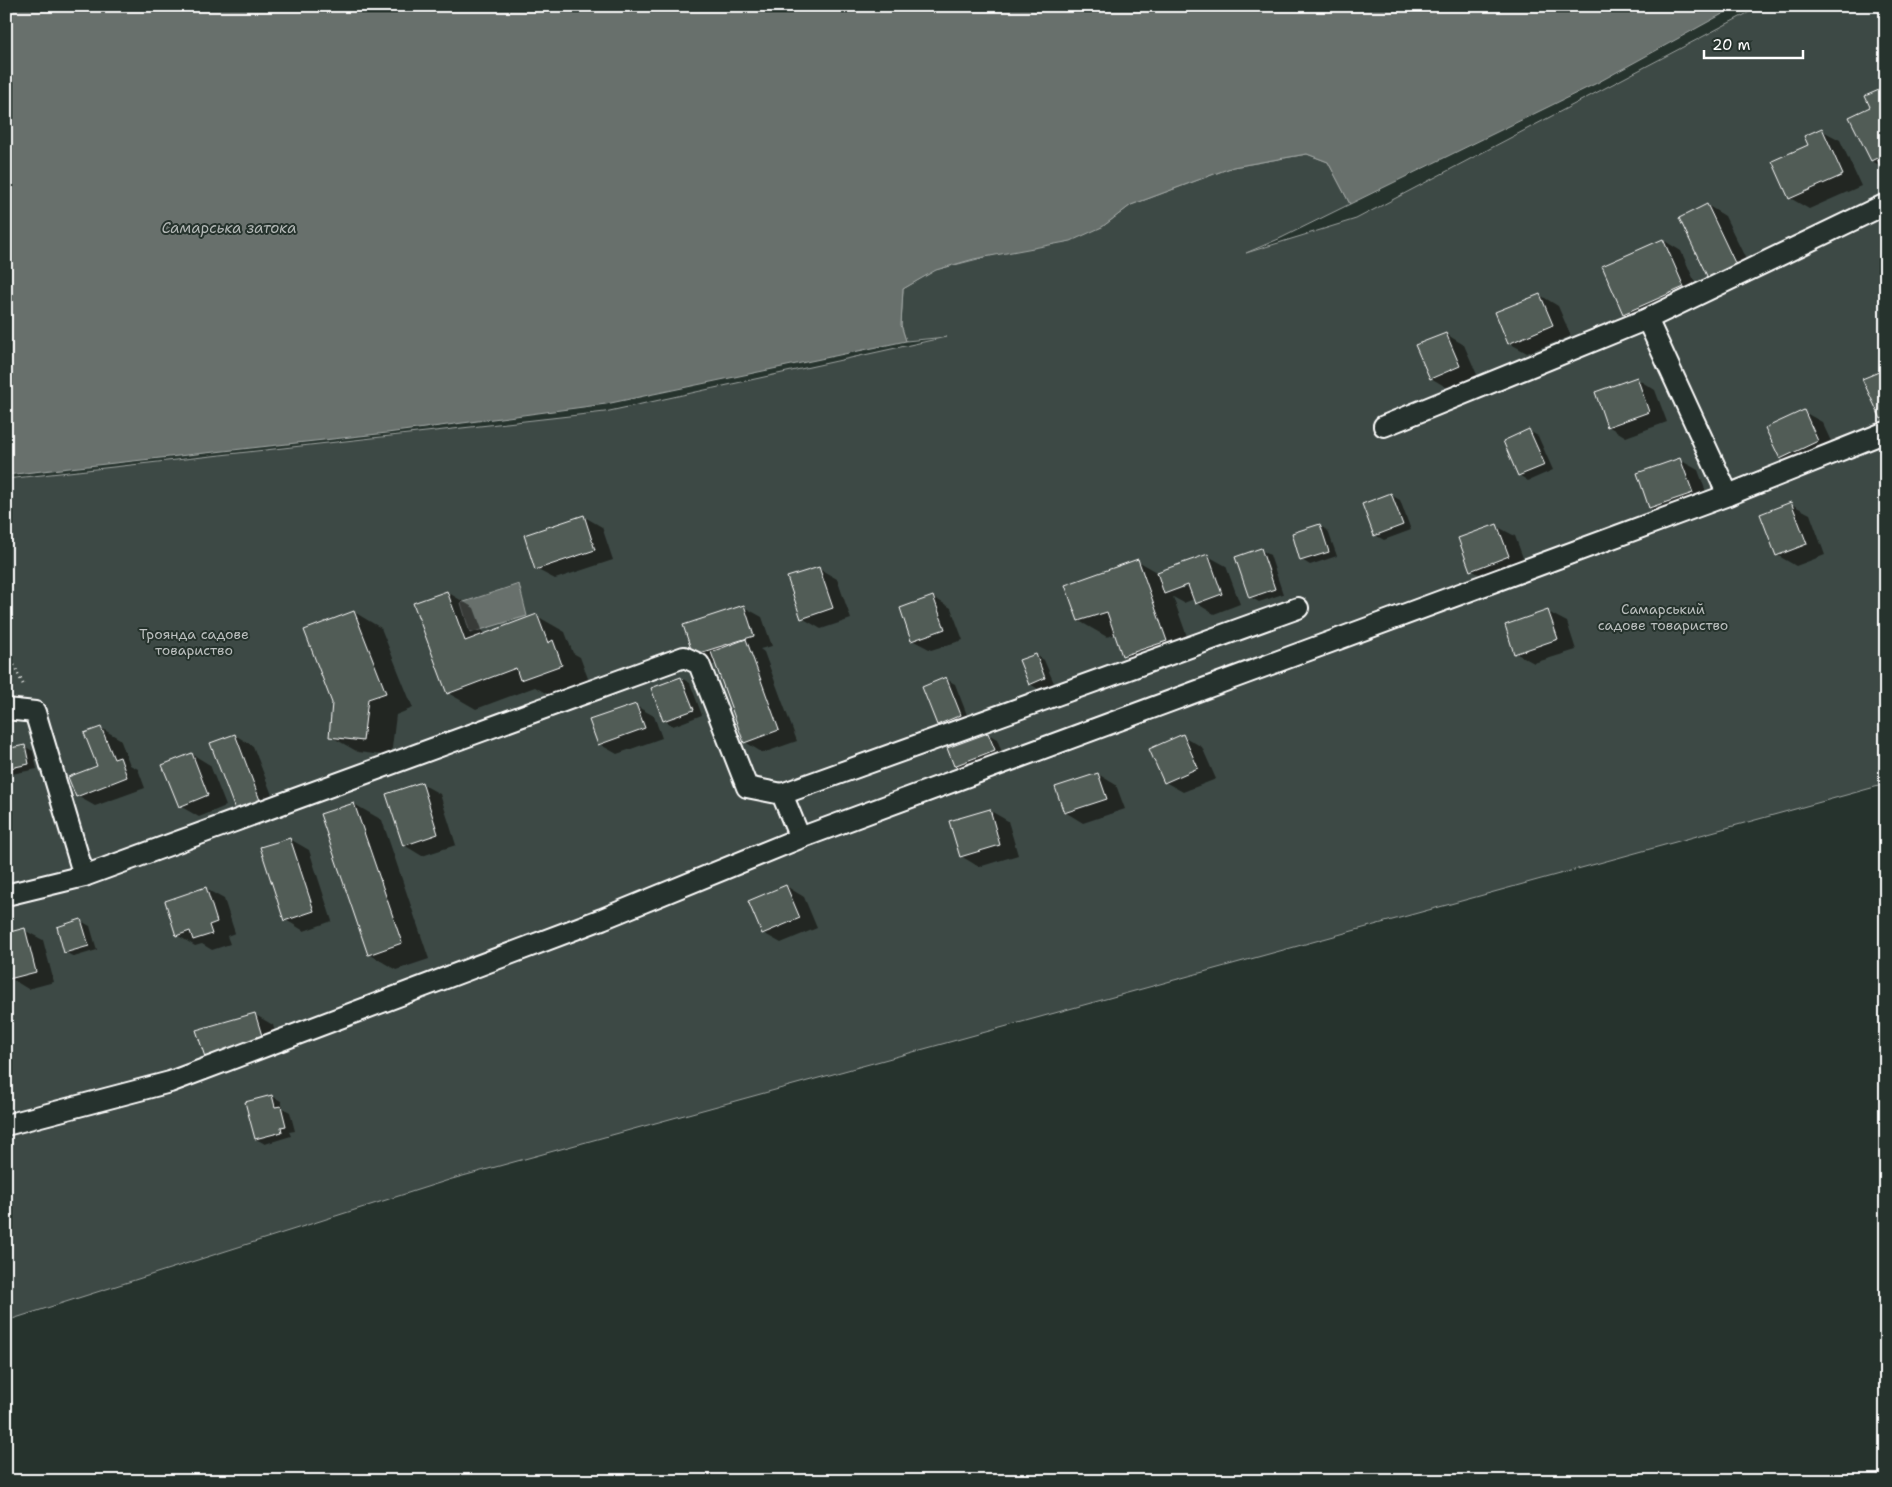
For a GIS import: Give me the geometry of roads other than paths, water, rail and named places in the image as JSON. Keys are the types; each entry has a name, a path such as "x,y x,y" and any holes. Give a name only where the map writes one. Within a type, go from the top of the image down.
{"lane":[{"path":"1384,426 1647,319 1886,204"},
{"path":"1647,319 1728,495"},
{"path":"6,1125 170,1082 602,919 800,838 1728,495 1886,432"},
{"path":"6,895 84,876 684,657 700,664 747,787 782,794 1298,608"},
{"path":"6,709 35,712 84,876"},
{"path":"782,794 800,838"}],"water":[{"name":"Самарська затока","path":"6,6 1737,6 1597,83 1350,204 1328,162 1307,154 1233,167 1131,205 1102,227 1071,241 974,259 936,270 903,289 901,325 906,341 606,404 387,433 6,475"},
{"path":"519,584 527,616 470,633 461,603"}],"park label":[{"name":"Самарський садове товариство","path":"1663,618"},
{"name":"Троянда садове товариство","path":"194,642"}]}
